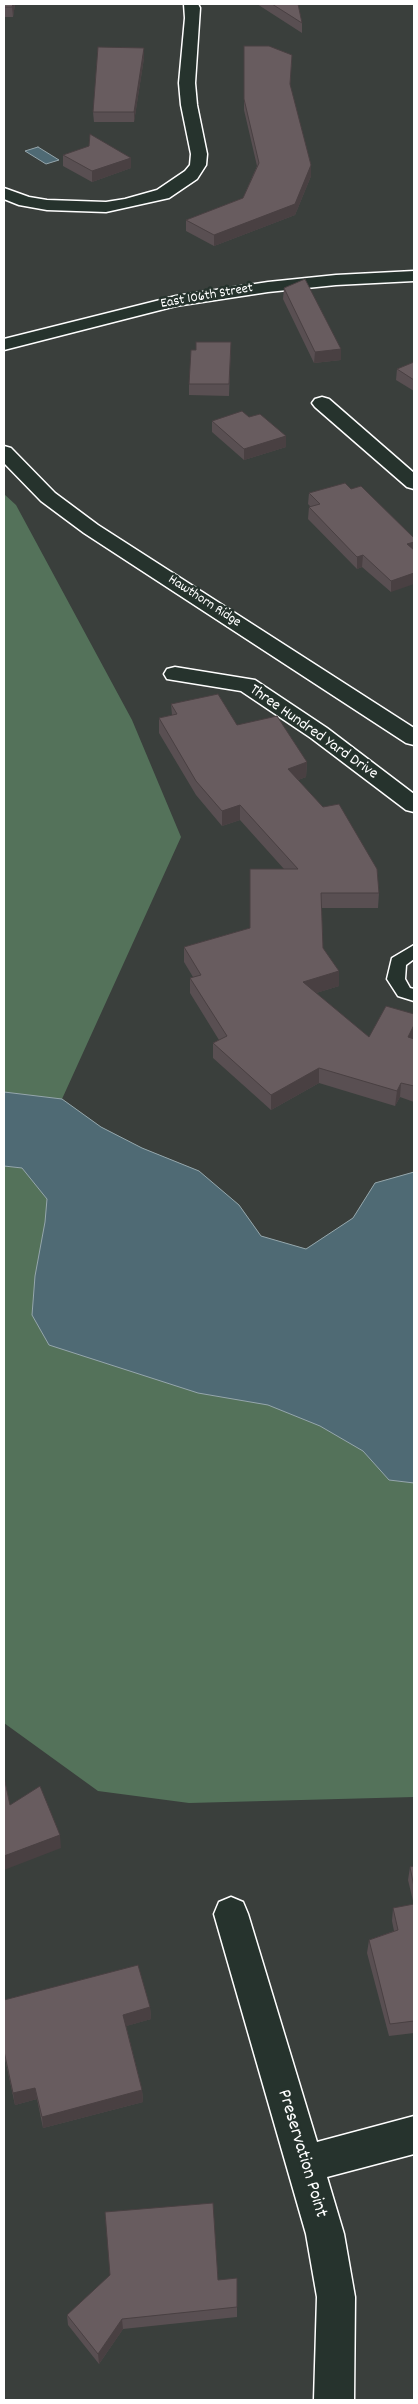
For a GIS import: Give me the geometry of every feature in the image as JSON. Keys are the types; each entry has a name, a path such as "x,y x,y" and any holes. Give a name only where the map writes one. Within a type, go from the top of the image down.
{"street":[{"path":"4,192 25,201 47,205 106,207 133,203 163,194 191,175 198,165 199,154 189,105 187,83 194,18 191,4"},
{"name":"East 106th Street","path":"4,346 176,301 287,285 414,276"},
{"path":"322,403 414,483"},
{"name":"Hawthorn Ridge","path":"4,437 6,440 4,452 48,498 91,529 414,738"},
{"name":"Three Hundred Yard Drive","path":"175,674 247,685 319,733 414,804"},
{"name":"Preservation Point","path":"231,1914 303,2165 325,2234 336,2297 334,2400"},
{"path":"303,2165 414,2135"}],"lane":[{"path":"414,951 398,962 396,979 404,992 414,995"}],"green space":[{"path":"4,494 16,505 132,720 181,837 62,1099 101,1127 142,1148 199,1171 239,1205 261,1236 306,1249 353,1218 375,1183 414,1172 414,1797 189,1803 98,1791 4,1723"}],"water":[{"path":"38,147 59,160 46,164 25,151"},
{"path":"4,1092 62,1099 101,1127 142,1148 199,1171 239,1205 261,1236 306,1249 353,1218 375,1183 414,1172 414,1483 389,1480 363,1451 320,1426 268,1405 198,1393 49,1345 32,1315 35,1276 45,1222 47,1199 22,1168 4,1166"}],"building":[{"path":"4,4 13,4 12,7 4,7"},
{"path":"272,4 298,4 302,23"},
{"path":"244,46 269,46 292,55 290,84 311,165 295,204 214,235 186,220 243,198 259,163 244,99"},
{"path":"98,47 144,48 134,112 93,112"},
{"path":"90,134 131,158 92,171 63,155 89,146"},
{"path":"305,279 341,349 315,352 284,288"},
{"path":"196,342 231,342 229,384 189,384 191,350 196,350"},
{"path":"414,362 414,380 397,369"},
{"path":"242,411 249,417 260,414 286,436 244,449 212,421"},
{"path":"345,483 351,489 361,486 414,538 414,542 407,544 414,550 414,573 391,581 363,555 357,557 309,507 320,504 309,493"},
{"path":"218,694 237,725 277,716 307,762 288,769 323,807 339,804 377,869 379,893 321,893 323,948 339,971 303,982 369,1037 386,1006 414,1014 414,1025 408,1037 414,1039 414,1086 401,1083 397,1091 319,1068 271,1095 213,1043 227,1036 190,978 201,975 184,947 250,928 250,869 298,869 240,805 222,811 196,781 159,718 177,714 171,704"},
{"path":"4,1777 10,1805 40,1786 60,1835 4,1856"},
{"path":"414,1866 414,1887 410,1867"},
{"path":"414,1904 414,2021 390,2024 369,1940 398,1930 393,1908"},
{"path":"138,1965 150,2007 123,2015 142,2090 42,2117 35,2088 13,2093 4,2051 4,2000"},
{"path":"213,2203 218,2280 237,2278 237,2307 122,2319 98,2354 67,2315 110,2275 105,2212"}]}
